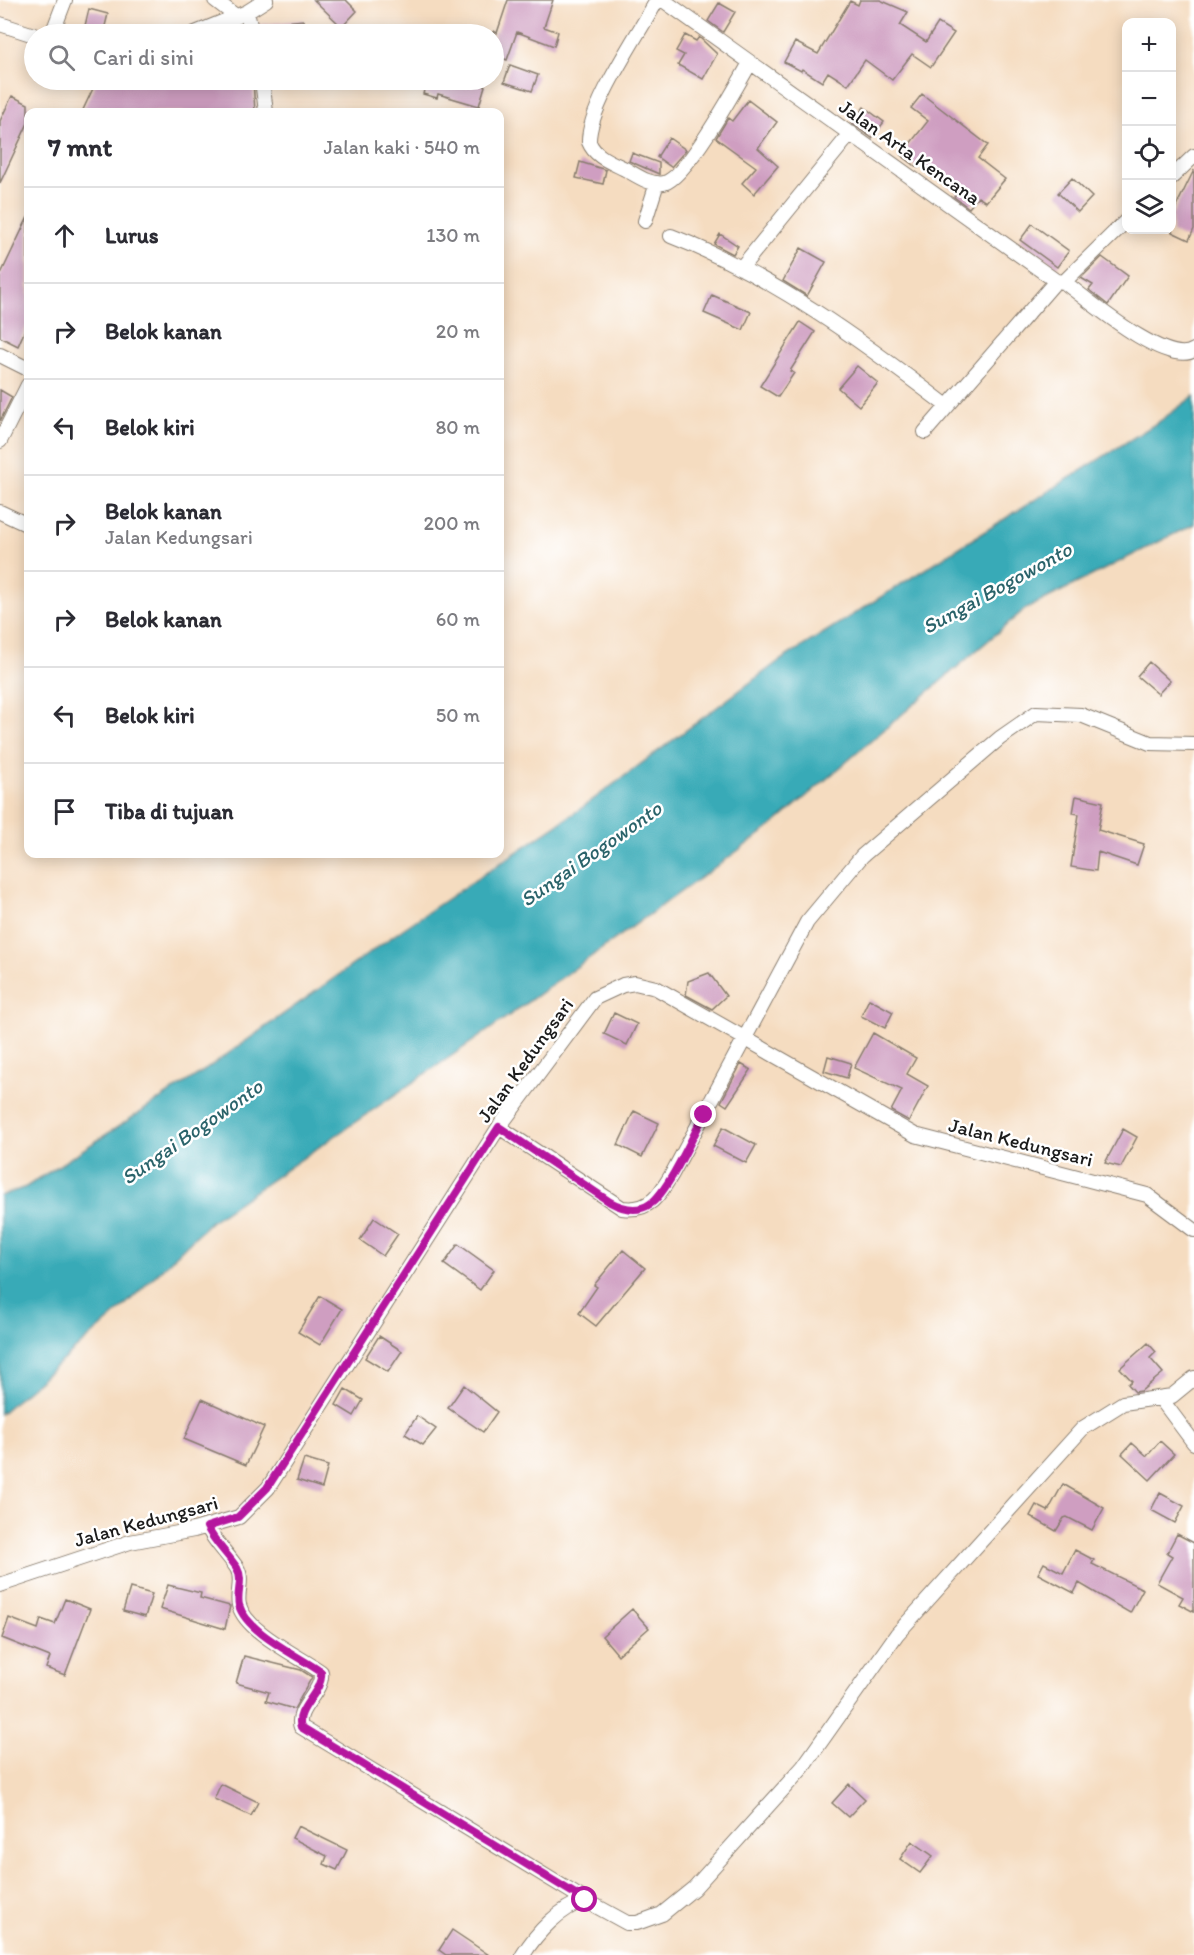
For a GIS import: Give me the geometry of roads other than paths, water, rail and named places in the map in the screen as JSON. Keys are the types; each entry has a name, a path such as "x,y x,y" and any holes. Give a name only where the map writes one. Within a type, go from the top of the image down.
{"street":[{"path":"56,24 65,0"},
{"path":"214,0 242,15 247,24"},
{"path":"219,24 242,15 266,0"},
{"path":"657,0 613,77 589,133 592,150 599,156 657,183 670,181 684,167 750,63"},
{"name":"Jalan Arta Kencana","path":"663,0 1060,282 1148,341 1175,354 1189,354 1194,350"},
{"path":"0,24 24,32"},
{"path":"263,90 266,108"},
{"path":"741,268 851,133"},
{"path":"1176,173 1194,156"},
{"path":"645,221 657,183"},
{"path":"925,432 1060,282 1122,225"},
{"path":"671,236 741,268 826,320 947,406"},
{"path":"0,355 24,367"},
{"path":"0,441 24,393"},
{"path":"0,512 24,523"},
{"path":"499,1127 622,1209 634,1210 647,1206 662,1190 672,1174 807,922 862,856 1000,738 1036,712 1081,715 1150,743 1194,744"},
{"name":"Jalan Kedungsari","path":"0,1585 130,1542 207,1527 238,1517 267,1488 499,1127 595,998 623,985 635,983 656,988 915,1135 1147,1195 1194,1230"},
{"path":"207,1527 214,1542 238,1570 239,1606 250,1623 266,1638 298,1655 321,1672 317,1690 300,1718 301,1727 585,1900 627,1923 637,1923 662,1914 694,1888 803,1767 897,1634 1083,1428 1123,1403 1172,1396 1194,1378"},
{"path":"1161,1399 1194,1443"},
{"path":"523,1955 544,1927 573,1904 585,1900"}],"water":[{"name":"Sungai Bogowonto","path":"1194,396 1194,524 1024,610 768,829 482,1035 210,1222 113,1317 0,1414 0,1196 26,1187 205,1070 403,929 583,807 779,661 1160,421"}]}
